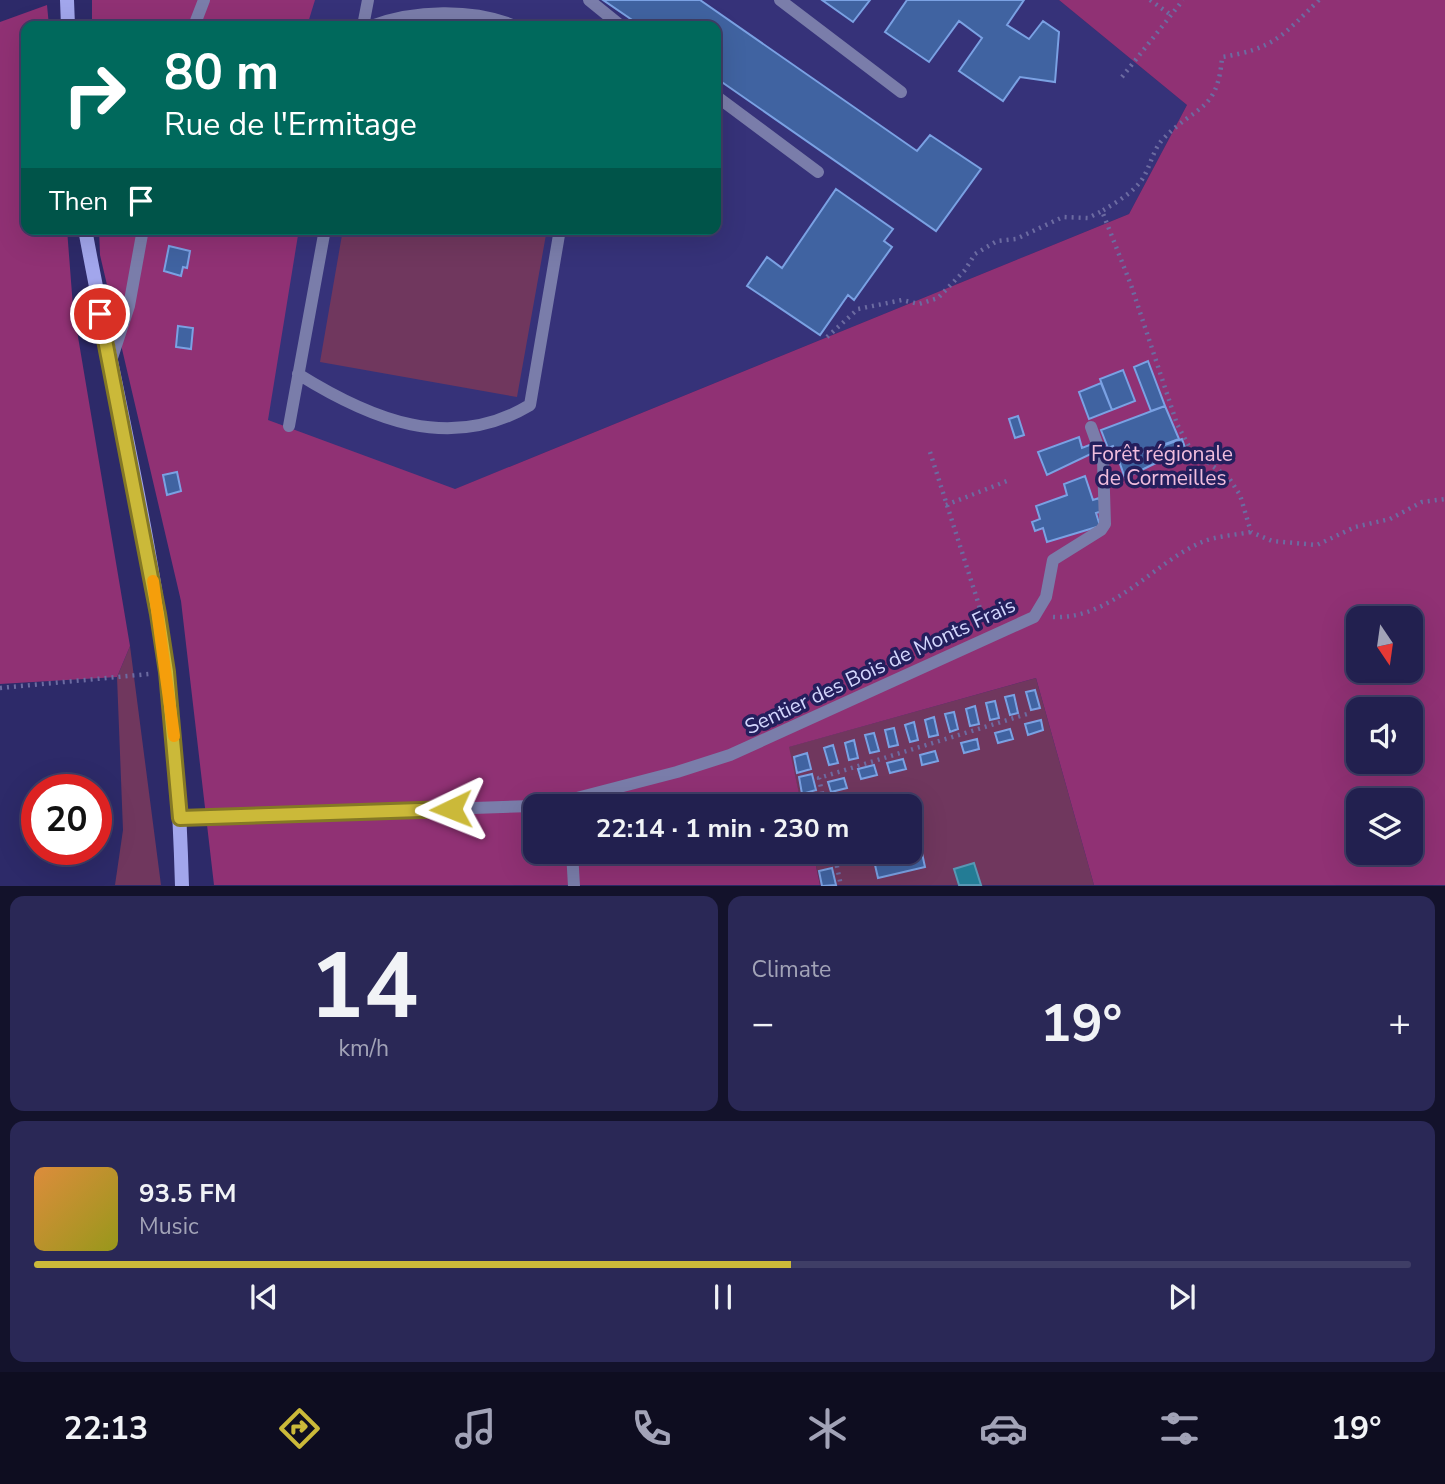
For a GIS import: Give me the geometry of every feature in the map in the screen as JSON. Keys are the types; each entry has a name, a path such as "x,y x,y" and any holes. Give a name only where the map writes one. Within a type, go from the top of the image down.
{"street":[{"path":"67,0 68,21"},
{"path":"86,235 149,558 167,672 180,818 182,886"}],"lane":[{"path":"196,21 204,0"},
{"path":"364,21 368,0"},
{"path":"589,0 615,21"},
{"path":"780,0 901,92"},
{"path":"384,21 398,16 446,14 504,21"},
{"path":"721,100 818,172"},
{"path":"110,364 129,306 142,235"},
{"path":"289,426 324,235"},
{"path":"298,374 345,403 389,420 423,427 467,428 505,420 530,405 559,235"},
{"name":"Sentier des Bois de Monts Frais","path":"600,794 730,755 1034,617 1046,597 1053,560 1101,530 1105,524 1103,460 1090,428"},
{"name":"Sentier des Bois de Monts Frais","path":"180,818 523,806"},
{"path":"573,864 574,886"}],"path":[{"path":"1150,0 1171,15"},
{"path":"1122,77 1183,0"},
{"path":"827,337 858,309 878,302 902,300 919,304 938,298 965,270 975,254 997,242 1016,239 1063,217 1088,218 1102,211 1140,182 1154,152 1165,137 1190,120 1213,96 1220,78 1222,57 1254,52 1282,36 1319,0"},
{"path":"1102,211 1131,285 1177,424 1191,450 1230,478 1240,495 1251,532"},
{"path":"929,452 989,637"},
{"path":"946,505 1007,481"},
{"path":"1034,617 1072,618 1128,591 1203,542 1251,532 1272,541 1317,545 1355,527 1374,526 1422,502 1445,499"},
{"path":"0,688 167,672"},
{"path":"822,794 819,778 1027,714"},
{"path":"836,864 841,886"}],"shaded area":[{"path":"105,0 1059,0 1187,105 1129,214 181,601 135,235 721,235 721,21 107,21"},
{"path":"342,235 546,235 517,397 320,362"},
{"path":"130,646 161,885 115,885 123,830 117,677"},
{"path":"1036,678 1094,885 820,885 816,864 922,864 922,794 799,794 788,747"}],"green space":[{"path":"92,0 315,0 309,21 92,21"},
{"name":"Forêt régionale de Cormeilles","path":"1059,0 1445,0 1445,885 1094,885 1036,678 789,747 799,794 523,794 523,864 816,864 820,885 214,885 181,601 100,255 99,235 298,235 268,420 455,489 1129,214 1187,105"},
{"path":"47,5 49,21 21,21 21,235 67,235 73,307 130,646 117,677 0,684 0,22"}],"water":[{"path":"974,863 981,885 959,885 954,869"}],"building":[{"path":"603,0 700,0 917,151 930,135 981,169 936,231 721,81 721,21 634,21"},
{"path":"822,0 870,0 853,22"},
{"path":"907,0 1024,0 1007,25 1029,39 1043,21 1059,32 1055,82 1020,77 1003,101 959,71 982,38 959,21 929,62 885,32"},
{"path":"836,189 893,229 884,241 892,247 854,300 848,295 820,335 747,286 767,257 782,268"},
{"path":"169,246 190,251 187,268 183,267 181,276 164,271"},
{"path":"178,326 193,328 191,349 176,347"},
{"path":"1148,361 1165,406 1151,411 1134,367"},
{"path":"1123,370 1135,401 1112,410 1100,379"},
{"path":"1101,383 1112,410 1089,419 1079,392"},
{"path":"1165,406 1179,439 1119,461 1113,446 1108,448 1101,430"},
{"path":"1018,416 1024,435 1015,438 1009,419"},
{"path":"1079,437 1082,448 1092,444 1095,452 1047,475 1038,452"},
{"path":"1182,439 1187,453 1160,461 1125,478 1119,461"},
{"path":"177,472 181,491 167,495 163,475"},
{"path":"1085,476 1093,500 1099,498 1103,511 1096,513 1100,526 1047,542 1043,528 1035,531 1032,522 1040,519 1036,506 1067,495 1064,484"},
{"path":"1035,690 1040,708 1031,710 1026,692"},
{"path":"1014,695 1018,713 1010,715 1005,697"},
{"path":"995,701 999,718 990,720 986,703"},
{"path":"975,706 979,724 970,726 966,709"},
{"path":"954,712 958,729 950,732 945,714"},
{"path":"934,717 938,735 929,737 925,720"},
{"path":"1041,720 1043,730 1028,735 1025,724"},
{"path":"914,722 918,740 910,742 905,725"},
{"path":"894,728 898,745 889,747 885,730"},
{"path":"1010,729 1013,739 998,743 995,733"},
{"path":"874,733 879,751 870,753 865,735"},
{"path":"977,739 979,749 964,753 961,743"},
{"path":"854,740 858,758 849,760 845,743"},
{"path":"833,745 838,763 829,765 824,748"},
{"path":"935,751 938,761 922,765 920,755"},
{"path":"807,753 811,769 797,773 794,757"},
{"path":"903,759 906,769 890,773 887,763"},
{"path":"874,765 877,775 861,779 858,769"},
{"path":"812,774 816,790 802,794 799,777"},
{"path":"844,778 847,788 831,792 828,782"},
{"path":"922,853 925,867 878,878 875,864 922,864"},
{"path":"832,868 836,885 822,886 819,871"}],"slow traffic":[{"path":"153,581 174,736"}],"route":[{"path":"100,314 158,614 167,672 180,818 451,809"}]}
